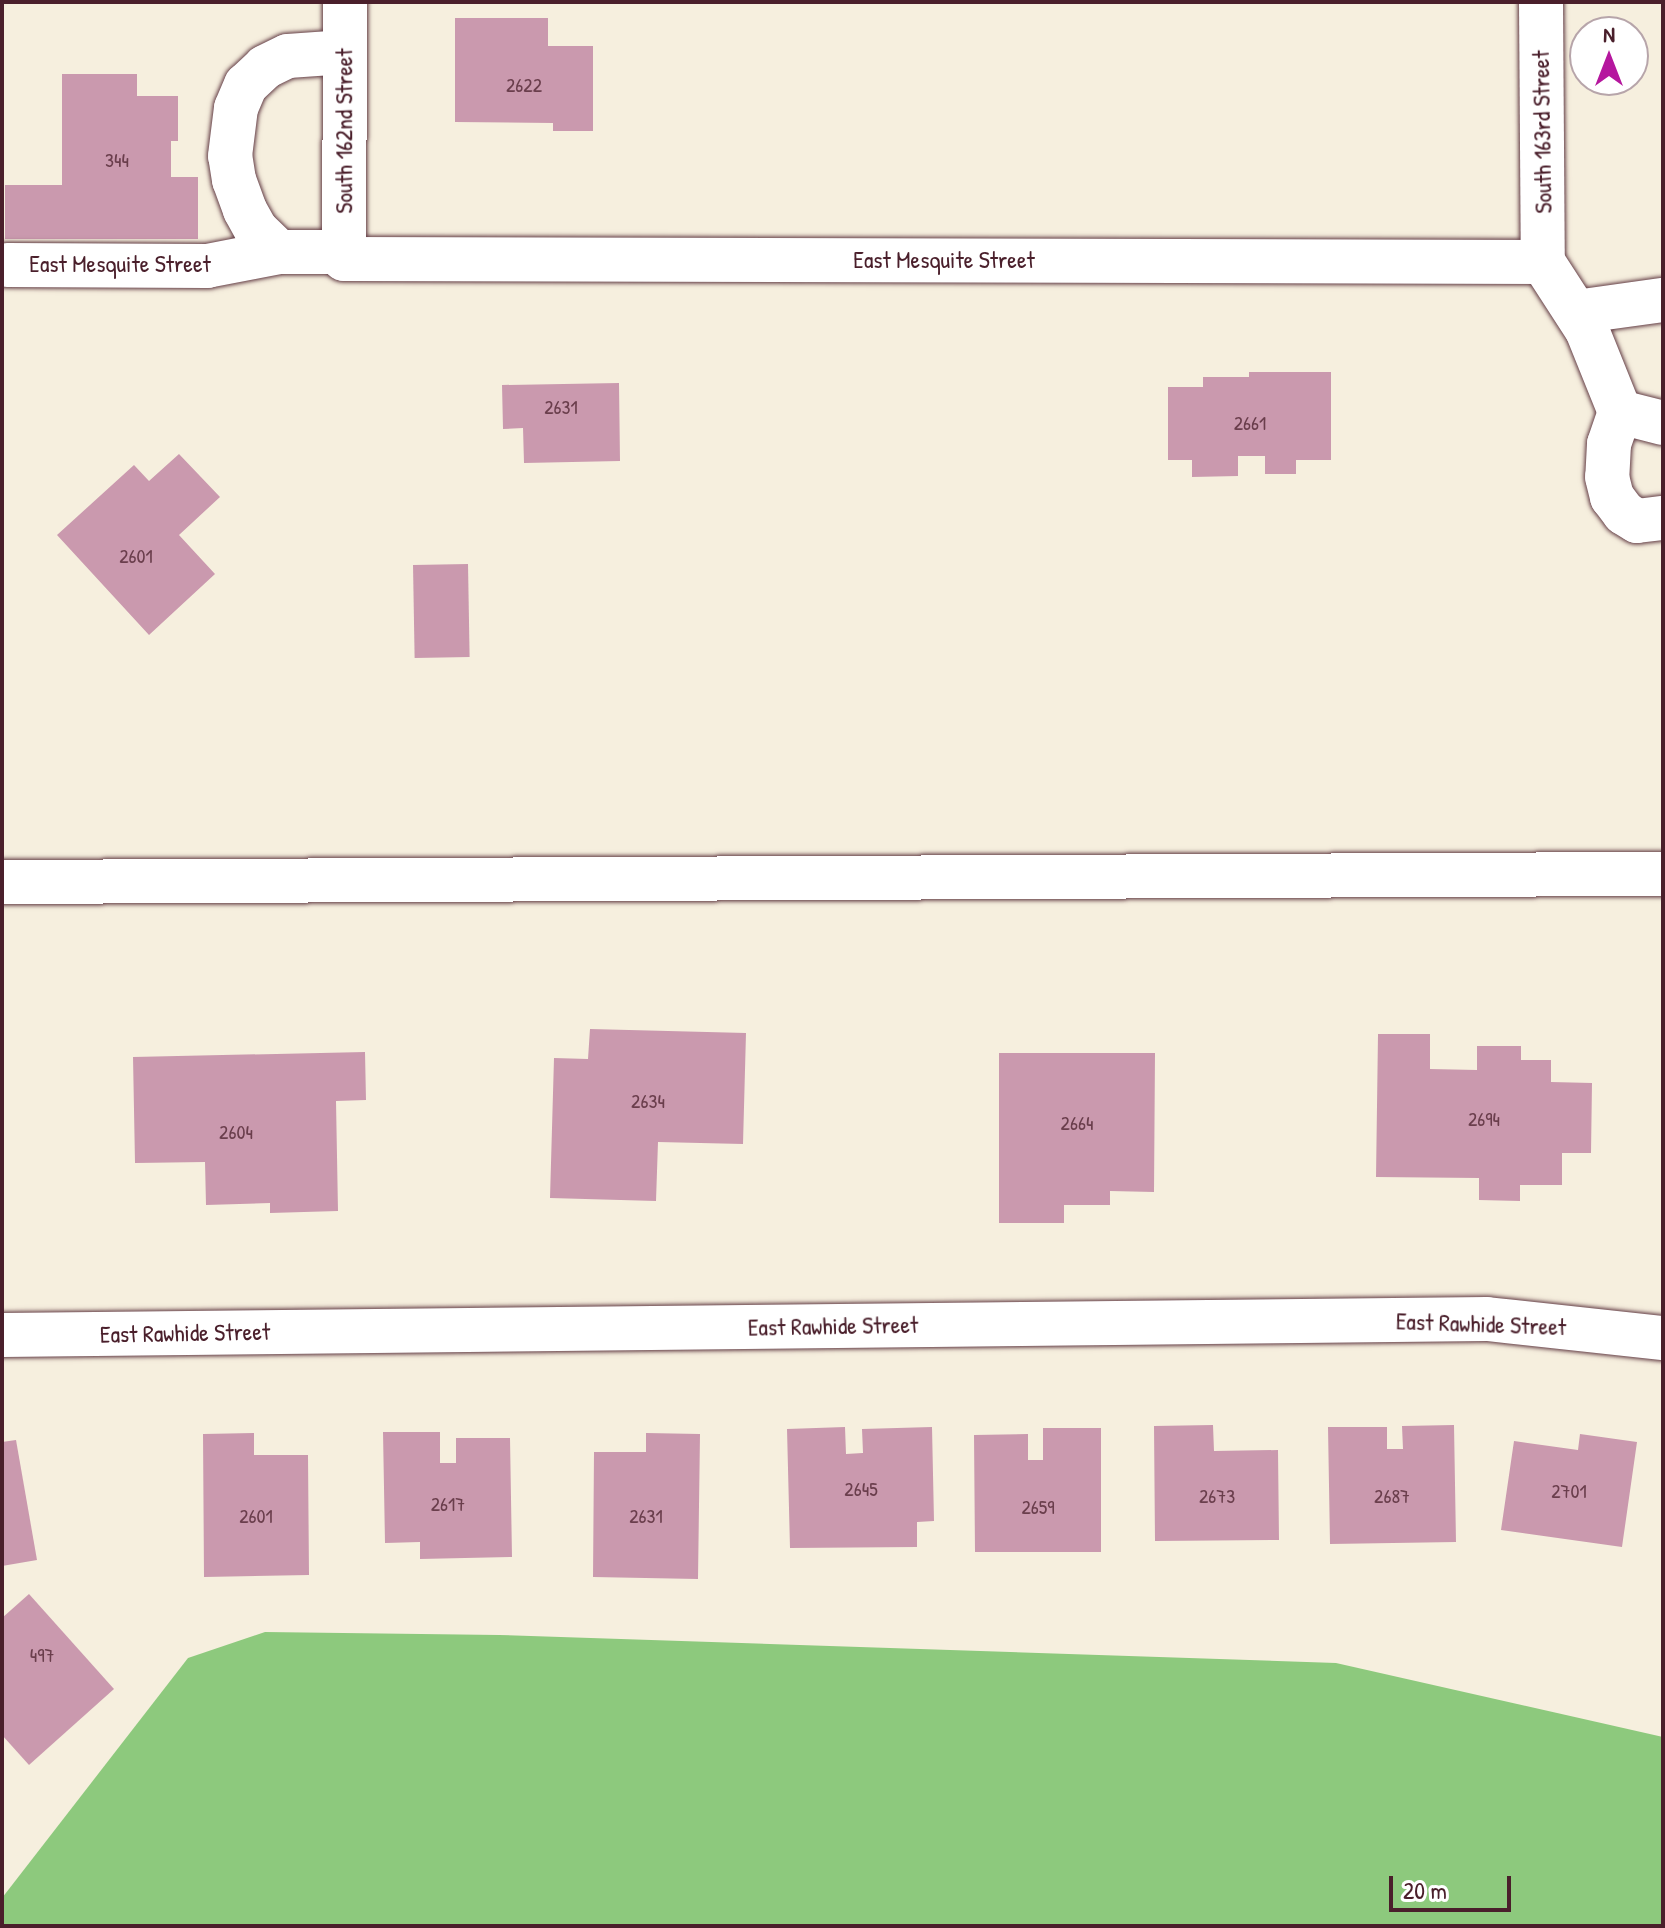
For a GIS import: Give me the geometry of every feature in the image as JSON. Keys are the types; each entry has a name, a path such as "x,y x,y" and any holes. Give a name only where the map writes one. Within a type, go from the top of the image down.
{"street":[{"name":"South 162nd Street","path":"344,255 345,2"},
{"name":"South 163rd Street","path":"1541,2 1543,262"},
{"path":"279,252 256,230 234,180 230,144 236,108 246,85 265,67 288,56 345,52"},
{"name":"East Mesquite Street","path":"7,265 207,266 279,252 344,255 1543,262"},
{"path":"1543,262 1587,330 1620,412 1609,444 1607,477 1612,497 1624,513 1637,521 1663,518"},
{"path":"1576,312 1663,300"},
{"path":"1620,412 1663,423"},
{"path":"2,882 1663,874"},
{"name":"East Rawhide Street","path":"2,1335 1487,1319 1663,1338"}],"green space":[{"path":"265,1632 499,1635 1336,1663 1663,1737 1663,1926 2,1926 2,1898 188,1658"}],"building":[{"path":"455,18 548,18 548,46 593,46 593,131 553,131 553,123 455,122"},
{"path":"62,74 137,74 137,96 178,96 178,141 171,141 171,177 198,177 198,239 5,239 5,185 62,185"},
{"path":"1249,372 1331,372 1331,460 1296,460 1296,474 1265,474 1265,456 1238,456 1238,476 1192,477 1192,460 1168,460 1168,387 1203,387 1203,377 1249,377"},
{"path":"619,383 620,461 524,463 523,428 503,429 502,385"},
{"path":"179,454 220,497 179,535 215,574 149,635 57,535 134,465 149,481"},
{"path":"468,564 470,657 415,658 413,565"},
{"path":"590,1029 746,1033 743,1144 658,1142 656,1201 550,1198 554,1058 588,1059"},
{"path":"1378,1034 1430,1034 1430,1069 1477,1070 1477,1046 1521,1046 1521,1060 1551,1060 1551,1082 1592,1083 1591,1153 1562,1153 1562,1185 1520,1185 1520,1201 1479,1200 1479,1178 1376,1177"},
{"path":"365,1052 366,1100 336,1101 338,1211 270,1213 270,1203 206,1205 205,1162 135,1163 133,1057"},
{"path":"999,1053 1155,1053 1154,1192 1110,1191 1110,1205 1064,1205 1064,1223 999,1223"},
{"path":"1213,1425 1214,1451 1278,1450 1279,1540 1155,1541 1154,1426"},
{"path":"1454,1425 1456,1542 1330,1544 1328,1427 1387,1427 1387,1449 1403,1449 1402,1426"},
{"path":"845,1427 846,1454 863,1453 862,1429 932,1427 934,1521 917,1522 917,1547 790,1548 787,1429"},
{"path":"1043,1428 1101,1428 1101,1552 975,1552 974,1435 1028,1434 1028,1460 1043,1460"},
{"path":"383,1432 440,1432 440,1463 456,1463 456,1438 510,1438 512,1557 420,1559 420,1542 385,1543"},
{"path":"254,1433 254,1455 308,1455 309,1575 204,1577 203,1434"},
{"path":"646,1433 700,1434 698,1579 593,1577 594,1452 646,1452"},
{"path":"1580,1434 1637,1442 1622,1547 1501,1530 1514,1441 1578,1450"},
{"path":"16,1440 37,1560 2,1566 2,1442"},
{"path":"29,1594 114,1689 29,1765 2,1735 2,1618"}]}
